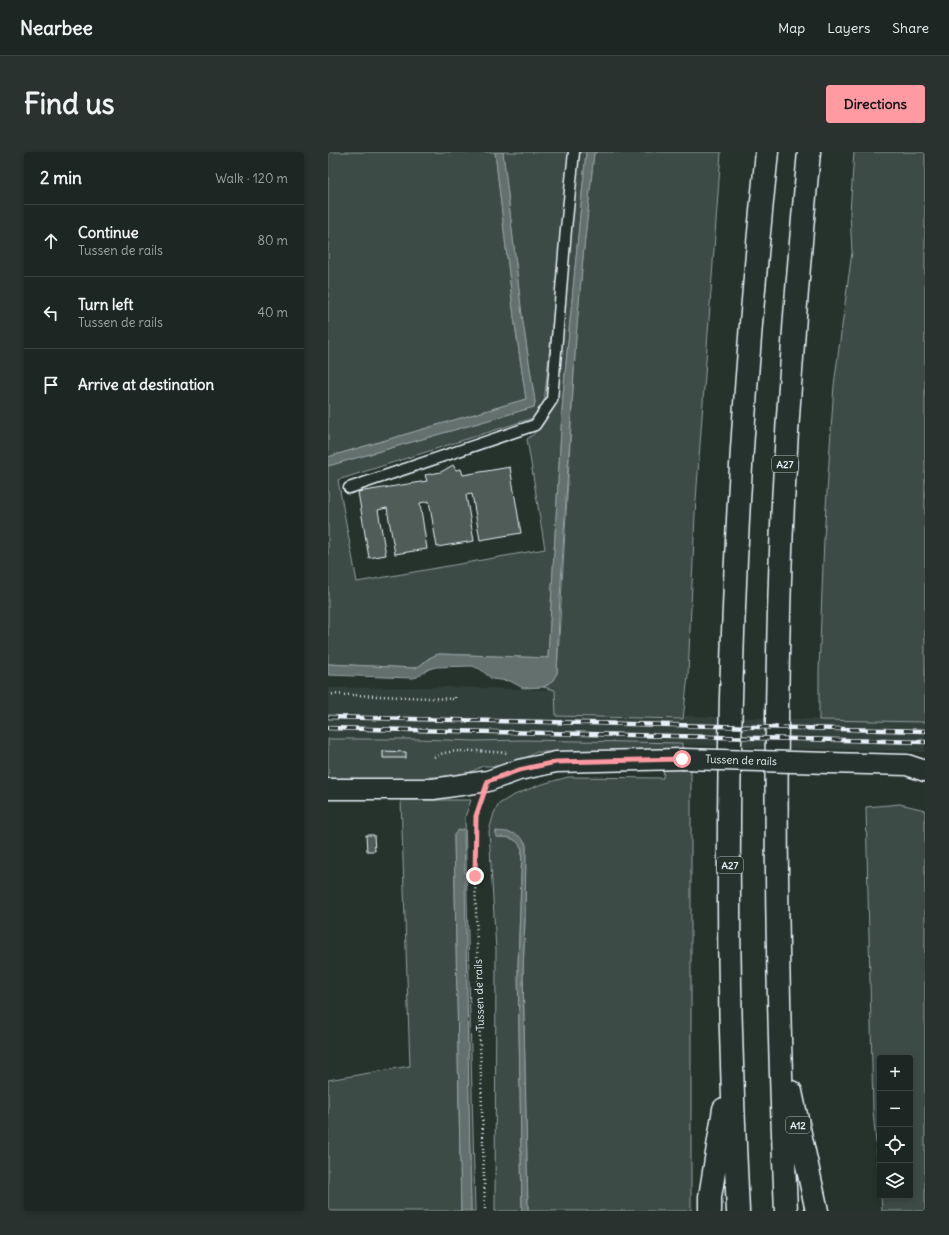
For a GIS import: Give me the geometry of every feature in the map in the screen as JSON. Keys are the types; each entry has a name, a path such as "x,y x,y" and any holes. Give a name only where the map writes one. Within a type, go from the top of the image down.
{"highway":[{"name":"A27","path":"738,1211 731,1063 730,788 739,506 751,332 767,152"},
{"name":"A27","path":"786,1211 777,910 779,606 791,364 808,152"},
{"name":"A12","path":"780,1038 817,1211"},
{"name":"A27","path":"710,1211 710,1197 731,1063"}],"street":[{"name":"Tussen de rails","path":"328,789 433,789 488,781 519,770 556,762 682,759 907,765 925,771"}],"lane":[{"path":"349,488 535,425 540,419 552,400 574,152"}],"path":[{"path":"328,694 454,699 455,694"},
{"path":"434,757 439,754 450,752 476,751 502,753"},
{"name":"Tussen de rails","path":"485,1211 475,876 476,816 488,781"}],"shaded area":[{"path":"328,152 495,152 514,317 526,399 328,457"},
{"path":"495,152 503,152 522,316 535,402 534,407 328,466 328,457 526,399 514,317"},
{"path":"503,152 570,152 544,404 538,414 533,418 338,480 357,582 545,549 527,439 535,433 534,429 541,425 552,411 578,152 586,152 563,395 548,658 439,654 429,658 417,668 328,664 328,466 534,407 535,402 522,316"},
{"path":"586,152 598,152 594,153 576,337 559,614 557,673 549,684 543,687 523,688 510,681 492,679 480,669 472,666 436,667 429,669 413,678 328,675 328,664 414,668 439,654 548,658 563,395"},
{"path":"594,152 721,152 695,514 688,676 683,719 556,716 555,690 543,687 552,682 557,673 576,337"},
{"path":"854,152 925,152 925,722 819,720 819,671 824,538 834,385 852,252 850,213"},
{"path":"447,687 555,690 556,716 682,719 683,716 925,722 925,752 682,745 682,743 328,739 328,688"},
{"path":"328,739 418,739 475,741 524,740 682,743 682,752 536,752 512,766 483,766 466,774 453,777 429,777 409,783 328,782"},
{"path":"664,767 691,767 691,1211 528,1211 523,973 526,846 525,842 496,831 496,837 511,838 520,845 522,849 518,965 522,1211 495,1211 496,950 489,831 494,813 499,804 512,796 539,785 568,777 663,778"},
{"path":"401,800 471,800 465,817 475,1211 471,1211 463,829 454,835 461,1211 328,1211 328,1080 410,1066"},
{"path":"900,804 925,810 925,1211 882,1211 881,1199 913,1199 913,1055 877,1055 877,1154 873,1111 866,807"},
{"path":"464,829 471,1211 461,1211 454,835 457,831"},
{"path":"496,831 510,832 518,835 524,841 526,846 523,973 528,1211 522,1211 518,965 522,849 517,842 511,838 496,837"}],"building":[{"path":"453,465 456,470 461,469 463,475 510,467 521,533 480,540 472,494 466,495 474,541 437,547 429,501 420,503 427,549 395,554 387,508 378,510 386,555 369,558 358,492 427,481 425,475 441,472"},
{"path":"383,751 406,752 406,758 383,758"},
{"path":"366,835 374,835 375,851 367,851"}],"railway":[{"path":"328,717 925,731"},
{"path":"328,728 925,742"}],"route":[{"path":"475,876 476,816 488,781 519,770 556,762 682,759"}]}
